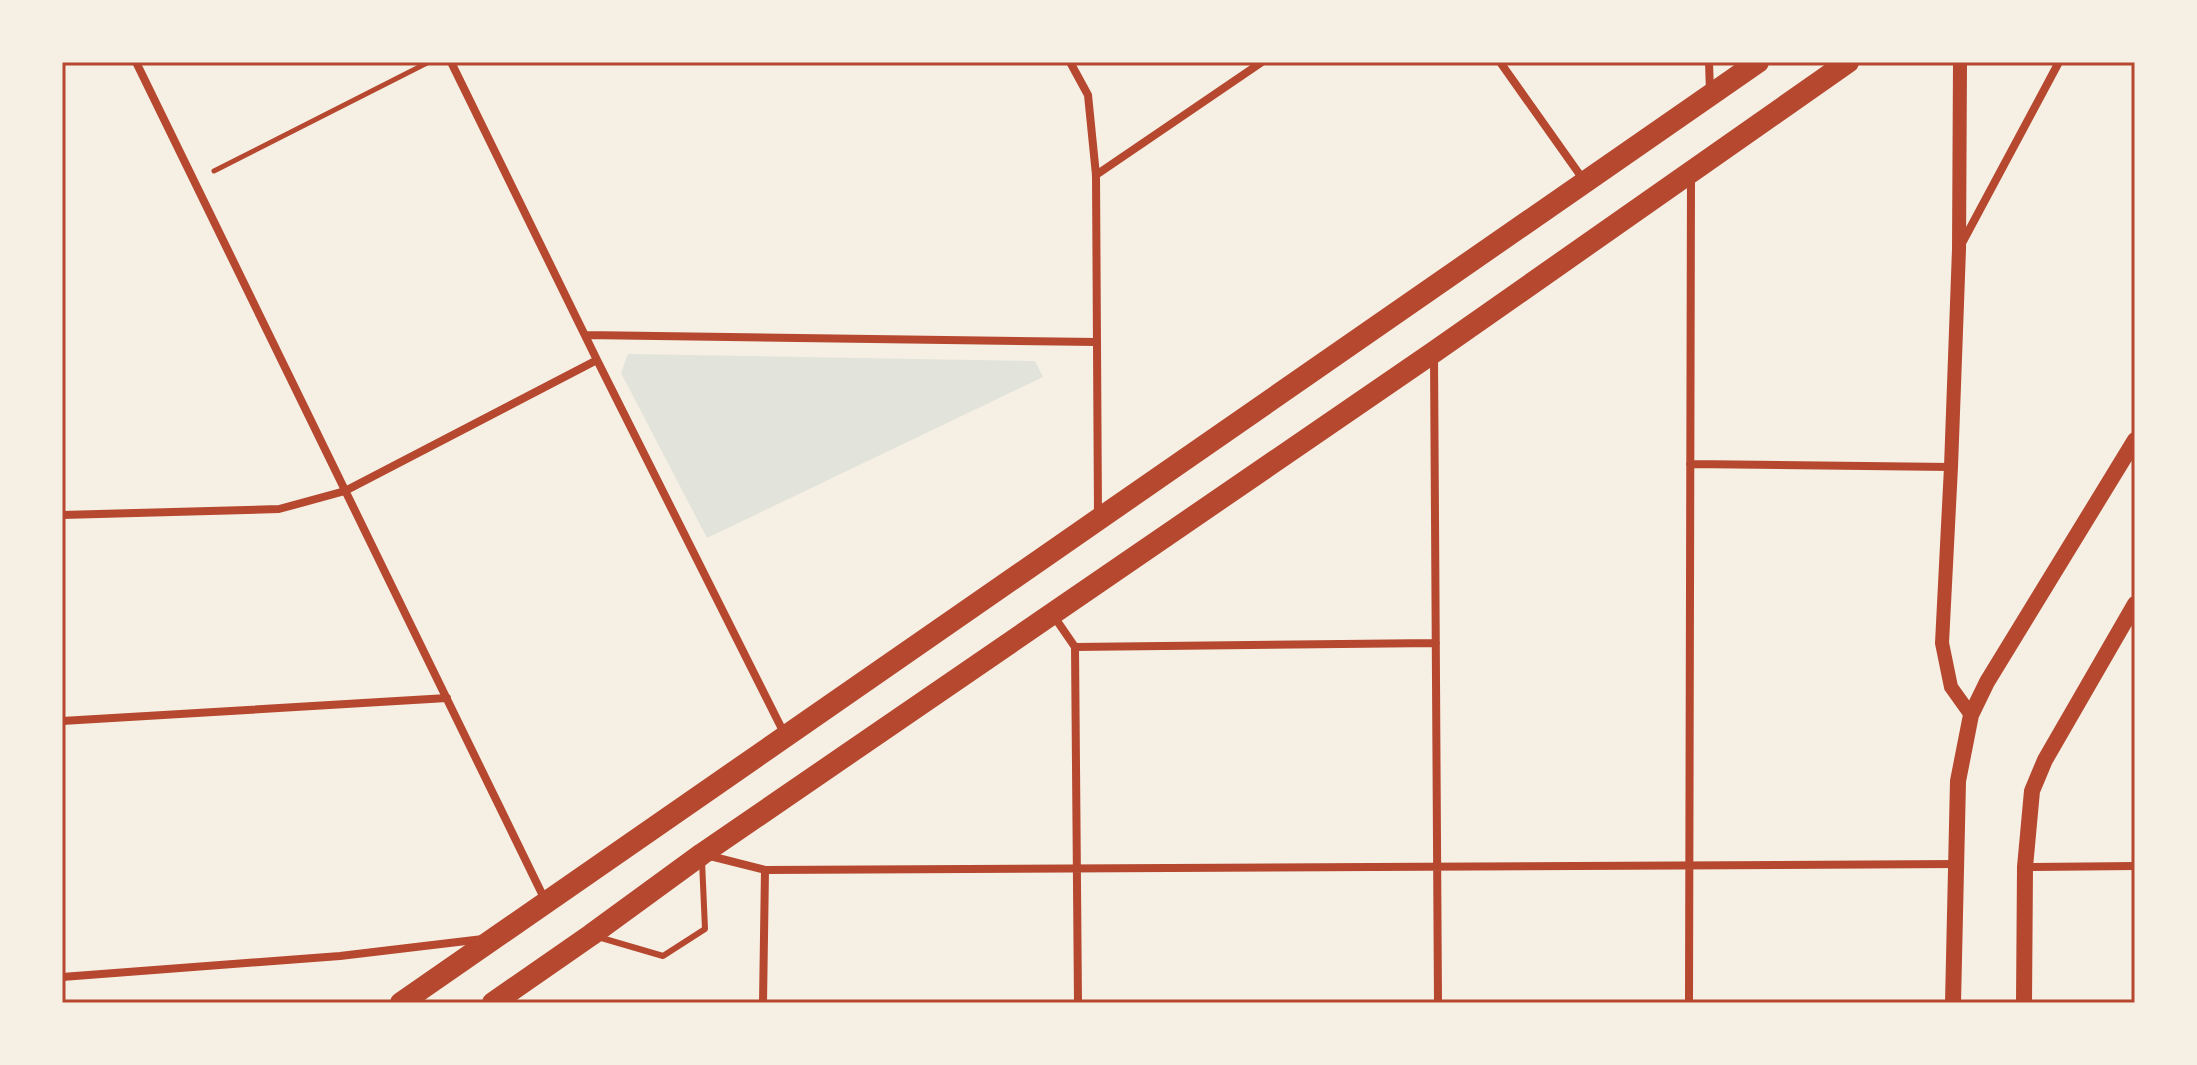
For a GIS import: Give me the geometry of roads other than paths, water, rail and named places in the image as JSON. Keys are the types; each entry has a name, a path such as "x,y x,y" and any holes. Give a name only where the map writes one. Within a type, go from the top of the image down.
{"highway":[{"path":"401,1003 1758,62"},
{"path":"493,1003 702,854 1434,352 1848,62"}],"main road":[{"path":"1953,1003 1958,781 1971,715 1987,682 2135,440"},
{"path":"2024,1003 2025,867 2032,791 2045,760 2135,604"}],"street":[{"path":"136,62 546,902"},
{"path":"451,62 786,736"},
{"path":"1070,62 1088,95 1096,175 1098,520"},
{"path":"1096,175 1262,62"},
{"path":"1500,62 1585,183"},
{"path":"1709,62 1710,97"},
{"path":"1960,62 1959,249 1942,643 1951,687 1971,715"},
{"path":"1959,249 2059,62"},
{"path":"1689,1003 1691,172"},
{"path":"585,335 1097,342"},
{"path":"1434,352 1438,1003"},
{"path":"62,515 279,509 345,491 597,360"},
{"path":"1690,464 1951,467"},
{"path":"1053,615 1075,647 1078,1003"},
{"path":"1075,647 1436,643"},
{"path":"62,721 447,698"},
{"path":"702,854 765,870 1957,864"},
{"path":"2025,867 2135,866"},
{"path":"763,1003 765,870"},
{"path":"62,977 340,956 497,937"}],"lane":[{"path":"591,935 663,956 705,929 702,854"}]}
